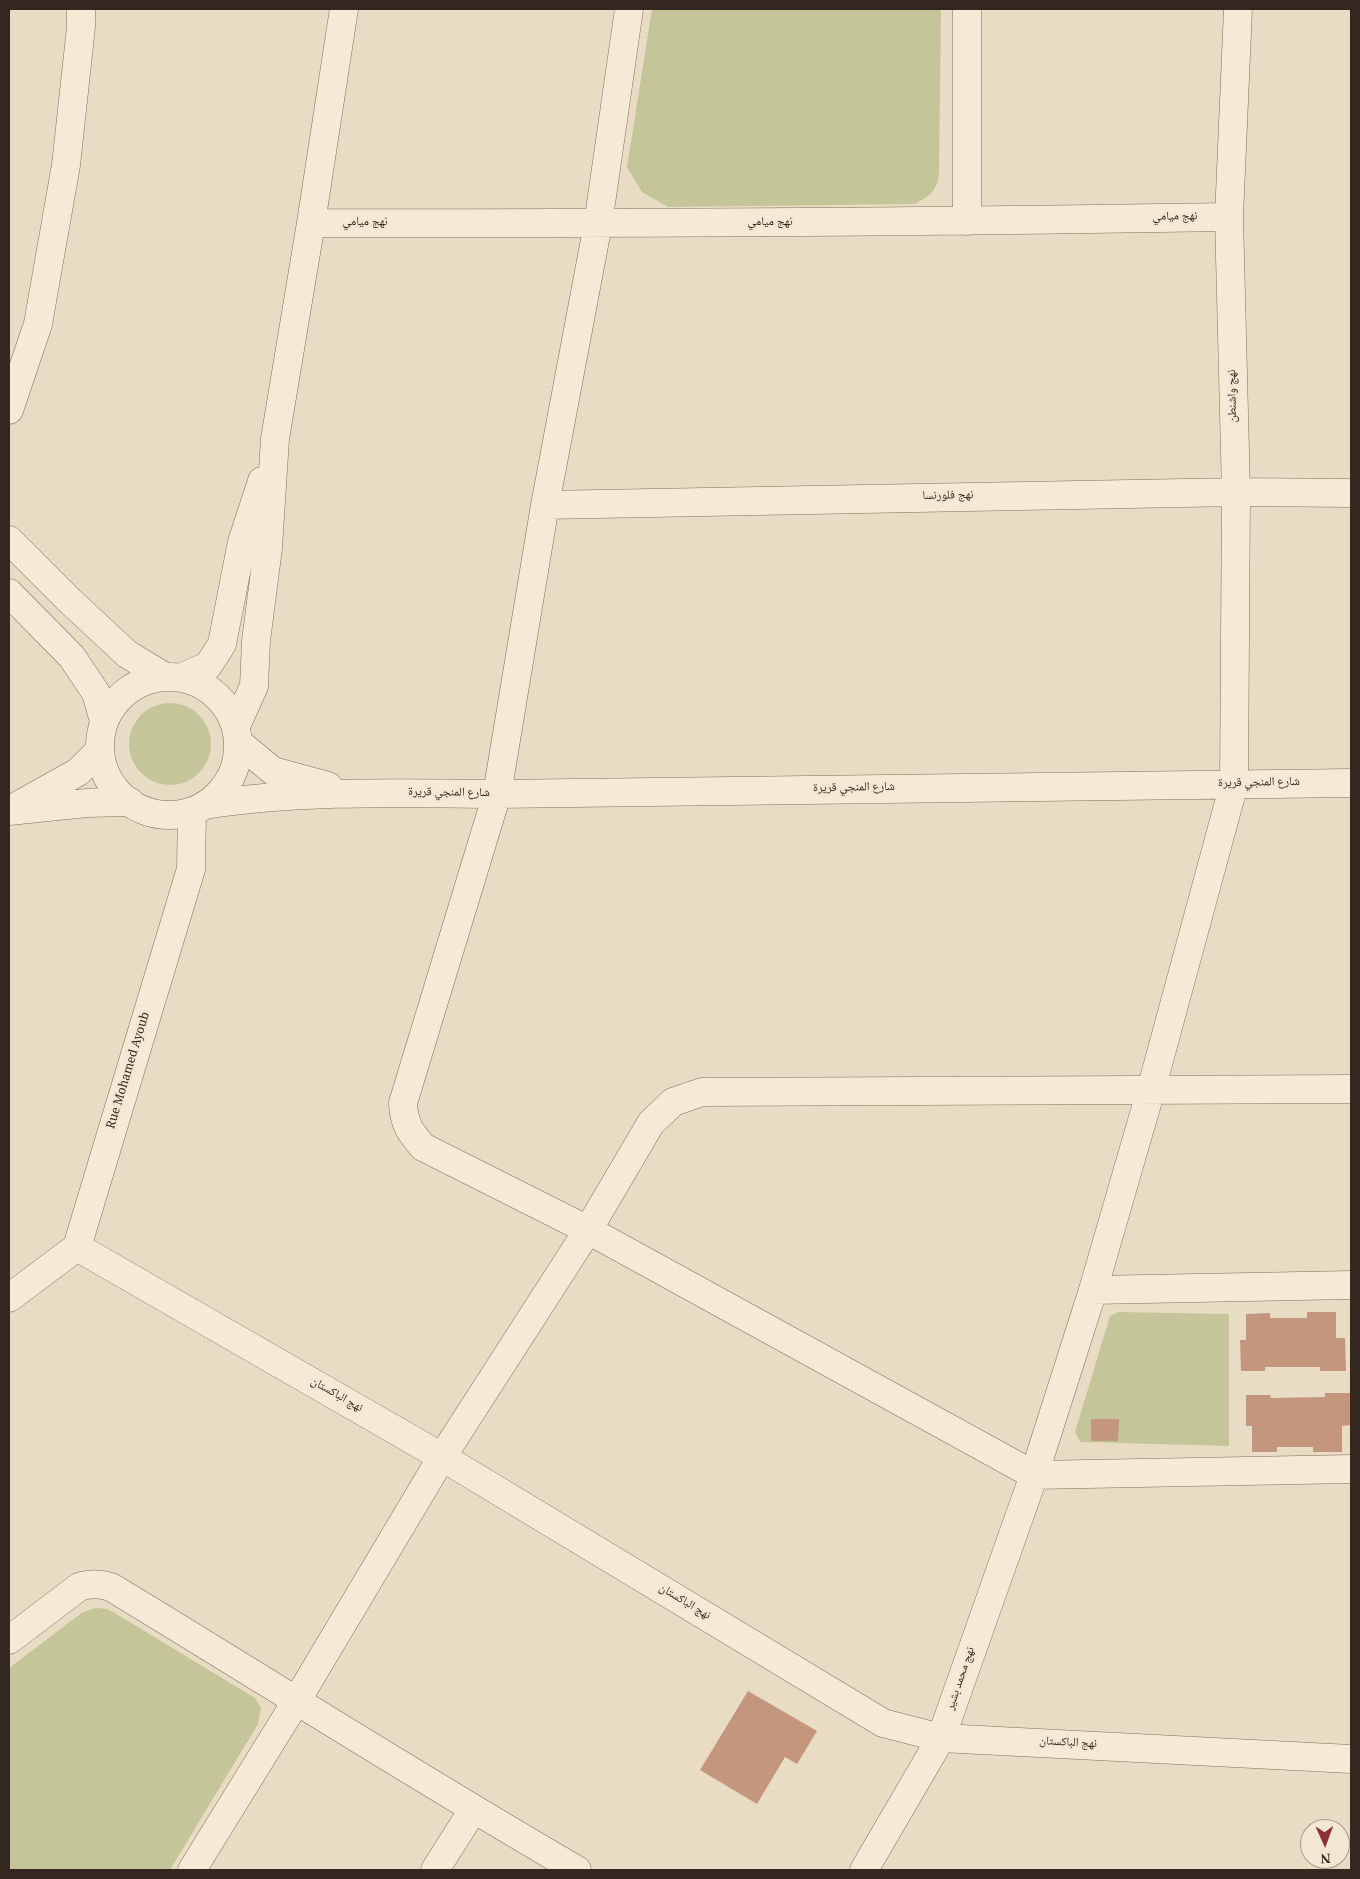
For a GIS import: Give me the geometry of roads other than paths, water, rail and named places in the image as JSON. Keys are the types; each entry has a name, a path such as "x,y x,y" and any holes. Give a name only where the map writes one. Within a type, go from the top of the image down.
{"street":[{"path":"9,410 38,324 60,203 81,27 81,9"},
{"path":"237,734 254,686 256,641 268,548 275,439 344,9"},
{"path":"629,9 598,224 545,505 497,794 403,1103 404,1118 411,1133 423,1147 588,1230 1034,1475 1351,1469"},
{"path":"967,9 967,221"},
{"name":"نهج واشنطن","path":"1150,1090 1234,784 1236,492 1229,217 1238,9"},
{"name":"نهج ميامي","path":"311,223 598,224 1229,217"},
{"path":"9,540 127,654 173,677 200,684 216,694 228,708 237,734 237,761 230,778 220,793 199,808 171,815 149,812 130,802 114,788 104,770 100,750 101,735 104,721 114,704 128,690 146,680 173,677 208,666 222,644 242,542 275,439"},
{"name":"نهج فلورنسا","path":"545,505 1236,492 1351,493"},
{"path":"9,593 72,657 96,693 104,721"},
{"name":"شارع المنجي قريرة","path":"237,734 273,771 356,793"},
{"path":"9,811 78,772 100,750"},
{"name":"شارع المنجي قريرة","path":"199,808 254,798 356,793 497,794 1351,783"},
{"path":"9,811 87,803 130,802"},
{"name":"Rue Mohamed Ayoub","path":"77,1247 191,869 199,808"},
{"path":"192,1870 297,1700 442,1457 588,1230 651,1123 673,1102 702,1092 1351,1089"},
{"name":"نهج محمد بشير","path":"864,1870 942,1738 1034,1475 1093,1290 1150,1090"},
{"path":"9,1298 77,1247"},
{"name":"نهج الباكستان","path":"77,1247 442,1457 883,1723 942,1738 1351,1758"},
{"path":"1093,1290 1351,1286"},
{"path":"9,1640 79,1587 100,1583 111,1587 473,1810 577,1870"},
{"path":"436,1870 473,1810"}]}
